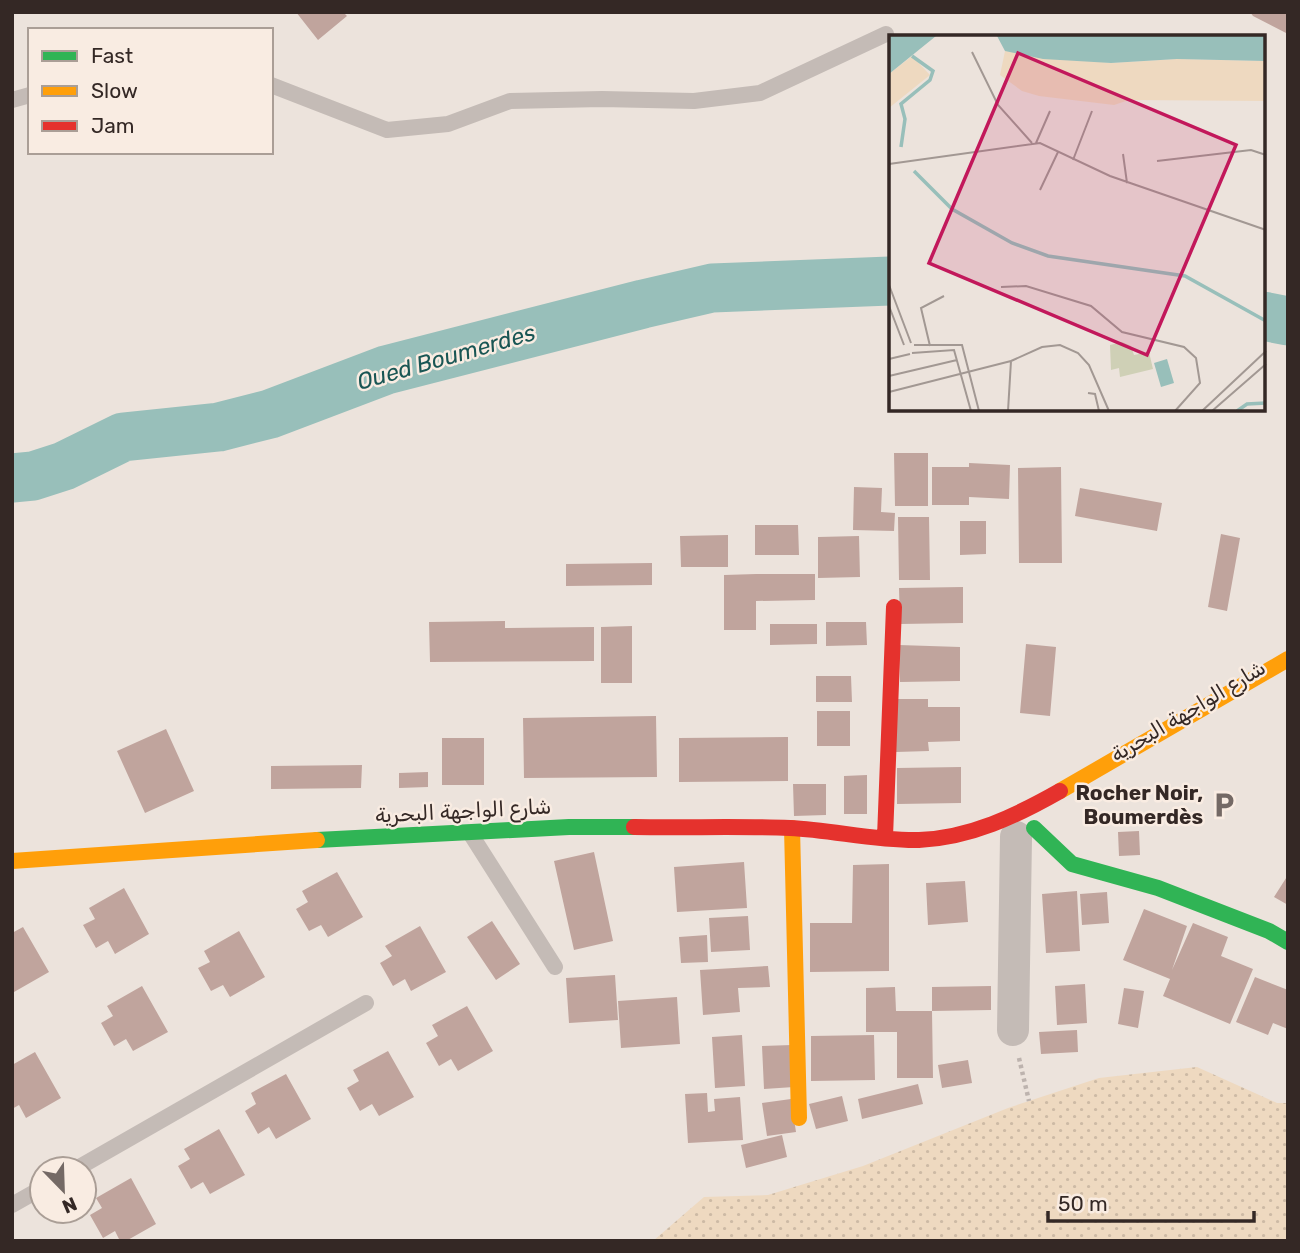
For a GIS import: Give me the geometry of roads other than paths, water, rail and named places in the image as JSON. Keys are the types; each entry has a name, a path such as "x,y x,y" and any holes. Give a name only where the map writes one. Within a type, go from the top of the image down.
{"main road":[{"path":"885,837 894,607"},
{"name":"شارع الواجهة البحرية","path":"12,862 569,827 792,828 917,839 977,830 1023,811 1288,659"},
{"name":"شارع الواجهة البحرية","path":"1160,753 1288,676"},
{"path":"792,828 799,1118"},
{"path":"1023,833 1072,864 1170,892 1269,931 1288,942"},
{"name":"شارع الواجهة البحرية","path":"917,839 936,845 976,846"}],"street":[{"path":"1013,1030 1023,833"}],"lane":[{"path":"273,86 387,130 448,124 510,102 602,99 694,101 760,93 886,34"},
{"path":"469,832 555,967"},
{"path":"98,1156 366,1003"},
{"path":"12,1205 28,1196"}],"waterway":[{"name":"Oued Boumerdes","path":"12,478 33,476 64,466 123,437 219,427 270,414 386,370 712,288 889,281"},
{"name":"Oued Boumerdes","path":"1265,316 1288,321"}],"place":[{"name":"Rocher Noir, Boumerdès","path":"1224,805"}]}
